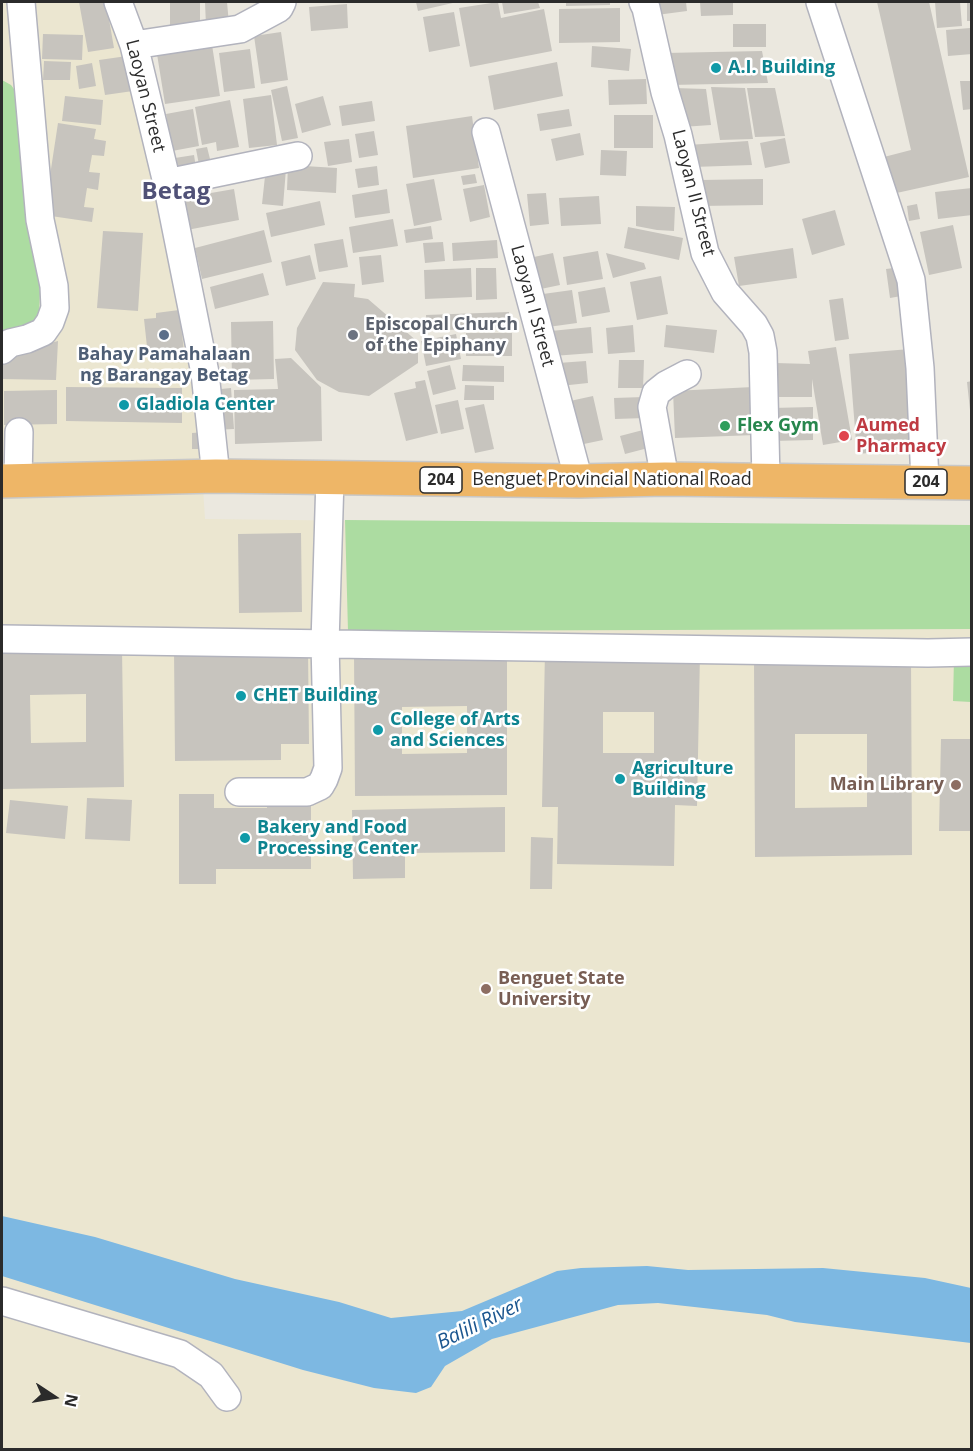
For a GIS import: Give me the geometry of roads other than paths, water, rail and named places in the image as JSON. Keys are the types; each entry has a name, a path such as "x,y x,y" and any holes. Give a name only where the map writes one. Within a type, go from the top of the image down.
{"highway":[{"name":"Benguet Provincial National Road","path":"10,481 216,476 972,483"}],"street":[{"path":"2,350 10,344 42,332 50,322 55,308 54,286 40,220 21,2"},
{"name":"Laoyan Street","path":"118,2 134,45 167,183 206,373 216,476"},
{"path":"134,45 240,28 279,8 282,2"},
{"name":"Laoyan II Street","path":"643,2 678,135 705,253 725,292 754,325 760,336 763,352 766,480"},
{"path":"820,2 911,280 924,418 925,482"},
{"name":"Laoyan I Street","path":"486,132 579,481"},
{"path":"167,183 298,156"},
{"path":"665,479 652,407 656,393 687,374"},
{"path":"10,481 19,432"},
{"path":"238,792 308,792 320,786 328,768 325,643 330,478"},
{"path":"2,639 972,652"},
{"path":"2,1301 180,1354 211,1375 227,1397"}],"water":[{"name":"Balili River","path":"2,1216 95,1237 235,1279 339,1302 391,1318 462,1311 557,1271 581,1268 647,1266 688,1270 823,1268 925,1278 971,1288 971,1343 795,1322 767,1315 658,1303 618,1305 492,1339 445,1366 431,1387 416,1393 374,1388 303,1370 2,1276"}],"place":[{"name":"A.I. Building","path":"716,68"},
{"name":"Bahay Pamahalaan ng Barangay Betag","path":"164,335"},
{"name":"Episcopal Church of the Epiphany","path":"353,335"},
{"name":"Gladiola Center","path":"124,405"},
{"name":"Flex Gym","path":"725,426"},
{"name":"Aumed Pharmacy","path":"844,436"},
{"name":"CHET Building","path":"241,696"},
{"name":"College of Arts and Sciences","path":"378,730"},
{"name":"Agriculture Building","path":"620,779"},
{"name":"Main Library","path":"956,785"},
{"name":"Bakery and Food Processing Center","path":"245,838"},
{"name":"Benguet State University","path":"486,989"}],"district":[{"name":"Betag","path":"176,192"}]}
